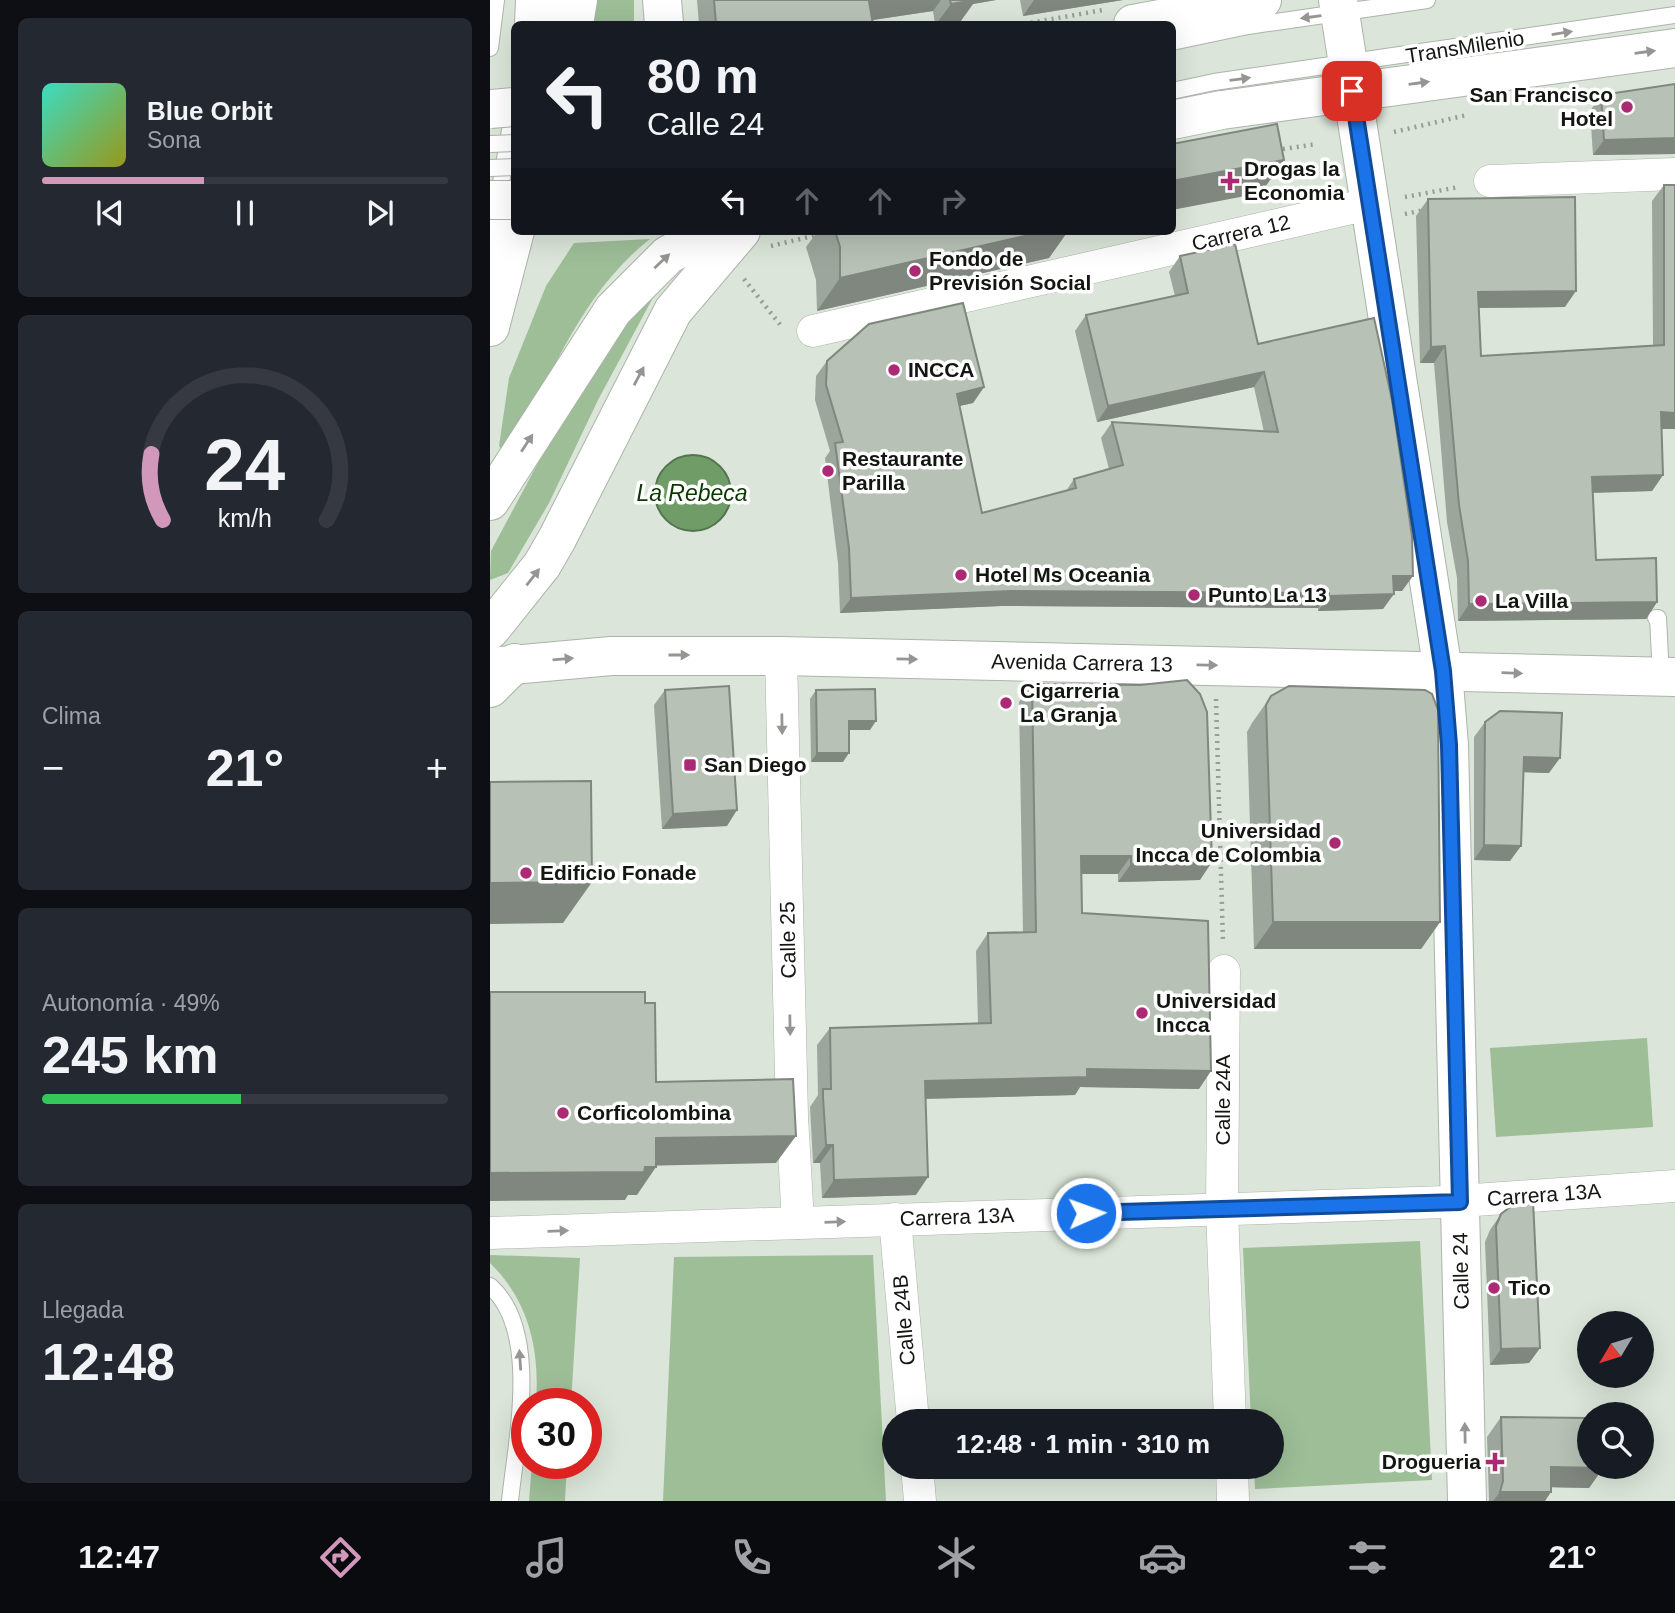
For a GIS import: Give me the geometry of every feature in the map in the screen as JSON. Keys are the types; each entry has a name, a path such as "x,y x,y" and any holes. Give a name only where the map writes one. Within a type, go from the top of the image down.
{"main road":[{"path":"549,0 549,21"},
{"path":"574,21 578,0"},
{"path":"663,0 664,21"},
{"path":"1124,16 1262,0"},
{"name":"Calle 24","path":"1339,6 1443,671 1449,745 1467,1501"},
{"path":"1176,119 1349,78 1675,48"},
{"path":"490,109 511,107"},
{"path":"490,201 511,200"},
{"path":"490,327 509,237"},
{"path":"490,501 613,310 668,255 735,241"},
{"path":"490,630 542,565 673,311 735,241"},
{"name":"Avenida Carrera 13","path":"498,673 611,656 781,656 1668,677"}],"street":[{"path":"1490,181 1675,174"},
{"name":"Carrera 12","path":"802,334 1369,204"},
{"name":"Calle 25","path":"781,656 792,1116 798,1223"},
{"name":"Calle 24A","path":"1224,971 1222,1209 1230,1409"},
{"name":"Carrera 13A","path":"490,1233 1460,1202 1675,1186"},
{"name":"Calle 24B","path":"895,1219 912,1409"},
{"path":"918,1479 920,1501"},
{"path":"1232,1479 1233,1501"}],"lane":[{"path":"490,48 496,0"},
{"path":"523,21 524,0"},
{"path":"1176,41 1339,6 1427,0"},
{"name":"TransMilenio","path":"1176,90 1214,82 1349,78 1675,15"},
{"path":"490,144 511,143"},
{"path":"490,168 511,167"},
{"path":"509,237 511,185"},
{"path":"1656,618 1668,677"},
{"path":"490,1286 513,1319 519,1348 521,1382 510,1501"}],"path":[{"path":"1062,21 1124,16"},
{"path":"1264,152 1317,144"},
{"path":"1369,204 1490,181"},
{"path":"735,241 804,235"},
{"path":"735,241 802,334"},
{"path":"1216,694 1224,971"}],"shaded area":[{"path":"584,0 634,0 634,21 585,21"},
{"path":"650,239 604,285 585,311 553,369 510,458 499,446 509,378 546,286 574,243"},
{"path":"656,292 598,400 549,503 508,573 490,580 491,551 539,461 618,334"},
{"path":"1647,1038 1653,1127 1496,1137 1490,1048"},
{"path":"1420,1241 1432,1480 1255,1489 1255,1479 1284,1479 1284,1409 1250,1409 1243,1248"},
{"path":"490,1255 580,1258 572,1388 537,1388 533,1345 523,1310 514,1293 490,1263"},
{"path":"873,1255 882,1425 882,1479 885,1479 886,1501 663,1501 674,1257"},
{"path":"531,1479 566,1479 565,1501 529,1501"}],"water":[{"name":"La Rebeca","path":"693,455 708,458 720,466 728,478 731,493 728,508 720,520 708,528 693,531 678,528 666,520 658,508 655,493 658,478 666,466 678,458"}],"building":[{"path":"714,0 874,0 869,1 872,21 716,21"},
{"path":"950,0 974,0 951,4"},
{"path":"1675,84 1675,138 1604,140 1601,95"},
{"path":"1277,124 1284,160 1176,180 1176,143"},
{"path":"1664,185 1675,185 1675,413 1661,412 1663,475 1592,477 1596,560 1656,558 1657,602 1469,604 1468,561 1459,505 1445,346 1431,347 1428,199 1575,197 1576,291 1478,292 1481,356 1664,345"},
{"path":"836,235 1029,235 840,278 840,247"},
{"path":"1235,244 1258,344 1374,318 1392,400 1412,536 1413,576 1393,576 1394,594 1329,596 1329,593 1011,591 851,598 849,548 835,443 843,442 826,385 827,361 869,324 963,303 984,387 957,394 982,513 1076,488 1074,479 1123,465 1112,422 1278,432 1264,372 1108,406 1086,315 1188,293 1180,256"},
{"path":"1187,680 1200,694 1207,712 1212,862 1131,864 1131,856 1081,856 1082,913 1208,921 1211,1071 1087,1069 1087,1077 925,1081 928,1177 834,1180 833,1145 826,1145 823,1097 823,1089 831,1089 830,1028 991,1023 988,933 1036,932 1032,684 1140,685"},
{"name":"San Diego","path":"729,686 737,810 673,814 665,690"},
{"name":"Universidad Incca de Colombia","path":"1289,686 1425,690 1432,694 1438,710 1440,922 1273,922 1266,705 1271,696"},
{"path":"875,689 876,721 849,721 849,753 817,753 816,690"},
{"path":"1500,711 1562,713 1560,758 1524,757 1521,846 1484,845 1485,722"},
{"path":"591,781 592,882 490,883 490,782"},
{"path":"490,992 645,992 645,1003 655,1003 656,1082 793,1079 796,1136 656,1138 656,1167 645,1167 644,1172 490,1173"},
{"path":"1533,1200 1540,1348 1501,1349 1496,1226 1501,1214 1518,1201"},
{"path":"1501,1417 1577,1418 1577,1468 1551,1467 1551,1492 1500,1492 1503,1481"}],"place":[{"name":"San Francisco Hotel","path":"1627,107"},
{"name":"Drogas la Economia","path":"1230,181"},
{"name":"Fondo de Previsión Social","path":"915,271"},
{"name":"INCCA","path":"894,370"},
{"name":"Restaurante Parilla","path":"828,471"},
{"name":"Hotel Ms Oceania","path":"961,575"},
{"name":"Punto La 13","path":"1194,595"},
{"name":"La Villa","path":"1481,601"},
{"name":"Cigarreria La Granja","path":"1006,703"},
{"name":"San Diego","path":"690,765"},
{"name":"Universidad Incca de Colombia","path":"1335,843"},
{"name":"Edificio Fonade","path":"526,873"},
{"name":"Universidad Incca","path":"1142,1013"},
{"name":"Corficolombina","path":"563,1113"},
{"name":"Tico","path":"1494,1288"},
{"name":"Drogueria","path":"1495,1462"}],"route":[{"path":"1086,1213 1460,1202 1449,745 1443,671 1352,91"}]}
